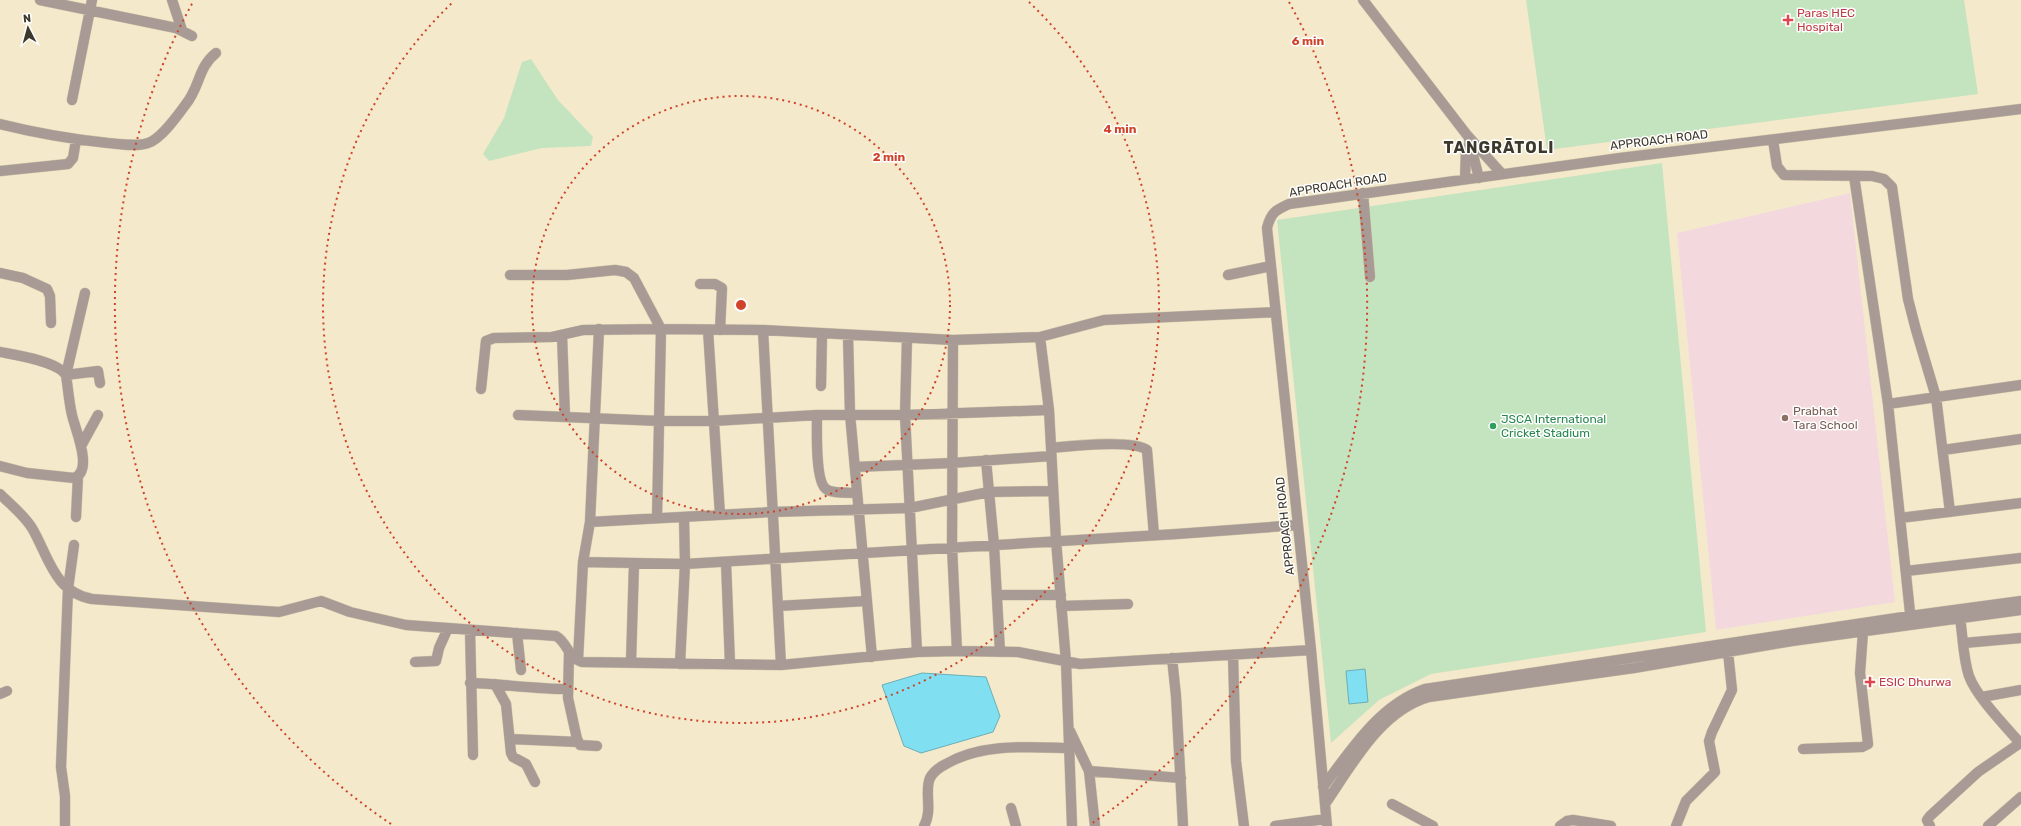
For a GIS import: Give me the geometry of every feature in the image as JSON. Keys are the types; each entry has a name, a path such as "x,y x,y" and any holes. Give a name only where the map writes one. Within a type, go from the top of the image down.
{"street":[{"path":"40,0 182,30 192,36"},
{"path":"72,100 92,0"},
{"path":"172,0 182,30"},
{"path":"1363,0 1469,138 1479,178"},
{"path":"0,124 34,133 76,140 134,145 148,143 155,140 192,97 204,64 216,53"},
{"name":"APPROACH ROAD","path":"1327,822 1311,650 1267,228 1270,216 1278,209 1289,204 1465,179 2021,108"},
{"path":"1469,138 1481,140 1505,174"},
{"path":"1465,179 1466,153 1469,138"},
{"path":"0,171 68,164 72,162 76,140"},
{"path":"1773,140 1779,171 1784,175 1879,177 1889,183 1892,187 1908,299 1936,397 1950,512"},
{"path":"1854,176 1888,404 1911,620"},
{"path":"1363,194 1370,277"},
{"path":"1228,275 1271,266"},
{"path":"510,275 567,275 615,270 626,272 634,278 661,329 657,518"},
{"path":"0,273 23,278 47,289 50,296 51,323"},
{"path":"700,284 715,284 722,288 720,330"},
{"path":"76,517 78,476 82,469 83,462 81,446 72,415 66,375 85,293"},
{"path":"481,389 486,340 494,338 542,338 583,330 599,329 661,329 763,330 848,336 954,340 1040,337 1104,320 1276,312"},
{"path":"578,660 583,562 590,522 599,329"},
{"path":"708,330 720,515"},
{"path":"763,330 769,417 772,512 781,665"},
{"path":"822,334 822,386"},
{"path":"562,335 565,417"},
{"path":"848,336 850,414 872,657"},
{"path":"1040,337 1049,410 1056,540 1066,662 1072,826"},
{"path":"907,338 905,415 917,652"},
{"path":"954,340 952,414 952,547 957,651"},
{"path":"0,352 51,365 64,371 66,375"},
{"path":"66,375 98,371 100,382"},
{"path":"1888,404 2021,385"},
{"path":"518,415 660,421 713,421 817,415 952,414 1049,410"},
{"path":"81,446 98,415"},
{"path":"817,415 818,458 822,485 829,491 857,493"},
{"path":"1943,450 2021,439"},
{"path":"855,467 952,463 1128,444 1143,447 1147,450 1154,535"},
{"path":"986,460 998,595 1000,652"},
{"path":"0,466 27,473 74,478 78,476"},
{"path":"590,522 772,512 910,508 989,492 1053,491"},
{"path":"0,494 32,527 53,569 68,589 79,596 92,599 279,612 321,600 350,612 406,625 556,636 563,642 569,653 578,660 680,664 781,665 917,652 957,651 1032,654 1080,664 1311,650"},
{"path":"1900,518 2021,503"},
{"path":"680,664 685,564 684,517"},
{"path":"583,562 685,564 726,562 1298,525"},
{"path":"65,826 61,767 68,589 74,545"},
{"path":"1906,571 2021,558"},
{"path":"726,562 730,664"},
{"path":"631,662 634,564"},
{"path":"998,595 1061,595"},
{"path":"778,606 866,601"},
{"path":"1323,787 1360,739 1378,720 1406,697 1425,689 1911,620 2021,602"},
{"path":"1061,606 1128,604"},
{"path":"1325,804 1378,730 1396,715 1420,700 1453,693 1634,668 1792,641 1863,632 1911,620 1960,618 2021,610"},
{"path":"1930,826 1927,820 1935,811 1978,772 2020,744 1982,697 1969,676 1960,618"},
{"path":"415,662 436,661 439,648 448,628"},
{"path":"470,630 470,683 474,755"},
{"path":"1803,749 1862,747 1868,744 1860,678 1863,632"},
{"path":"517,633 521,670"},
{"path":"1964,643 2021,638"},
{"path":"1676,826 1686,801 1715,772 1709,741 1732,690 1728,652"},
{"path":"569,653 568,689 578,742"},
{"path":"1233,655 1236,761 1244,826"},
{"path":"1172,658 1176,696 1183,826"},
{"path":"470,683 568,689"},
{"path":"495,684 506,704 513,757 526,764 535,782"},
{"path":"1982,697 2021,690"},
{"path":"1068,728 1089,772 1095,826"},
{"path":"510,739 578,742 583,746 597,746"},
{"path":"924,826 928,819 930,778 939,768 957,758 981,751 1021,747 1069,748"},
{"path":"1089,772 1181,778"},
{"path":"1988,826 2021,797"},
{"path":"1392,804 1433,826"},
{"path":"1011,808 1016,826"},
{"path":"1560,826 1567,821 1573,820 1611,826"},
{"path":"1275,826 1327,822"}],"shaded area":[{"name":"Prabhat Tara School","path":"1850,193 1895,602 1716,630 1677,233"}],"green space":[{"path":"1526,0 1964,0 1978,94 1547,150"},
{"path":"531,59 558,100 593,137 591,146 542,148 489,161 483,154 504,118 522,62"},
{"name":"JSCA International Cricket Stadium","path":"1662,163 1706,632 1431,674 1379,700 1331,743 1277,220"}],"water":[{"path":"1365,669 1368,702 1349,704 1346,671"},
{"path":"922,673 986,677 1000,716 993,732 921,753 904,746 882,685"}],"place":[{"name":"Paras HEC Hospital","path":"1788,20"},
{"name":"Prabhat Tara School","path":"1785,418"},
{"name":"JSCA International Cricket Stadium","path":"1493,426"},
{"name":"ESIC Dhurwa","path":"1870,682"}],"district":[{"name":"TANGRĀTOLI","path":"1499,147"}]}
